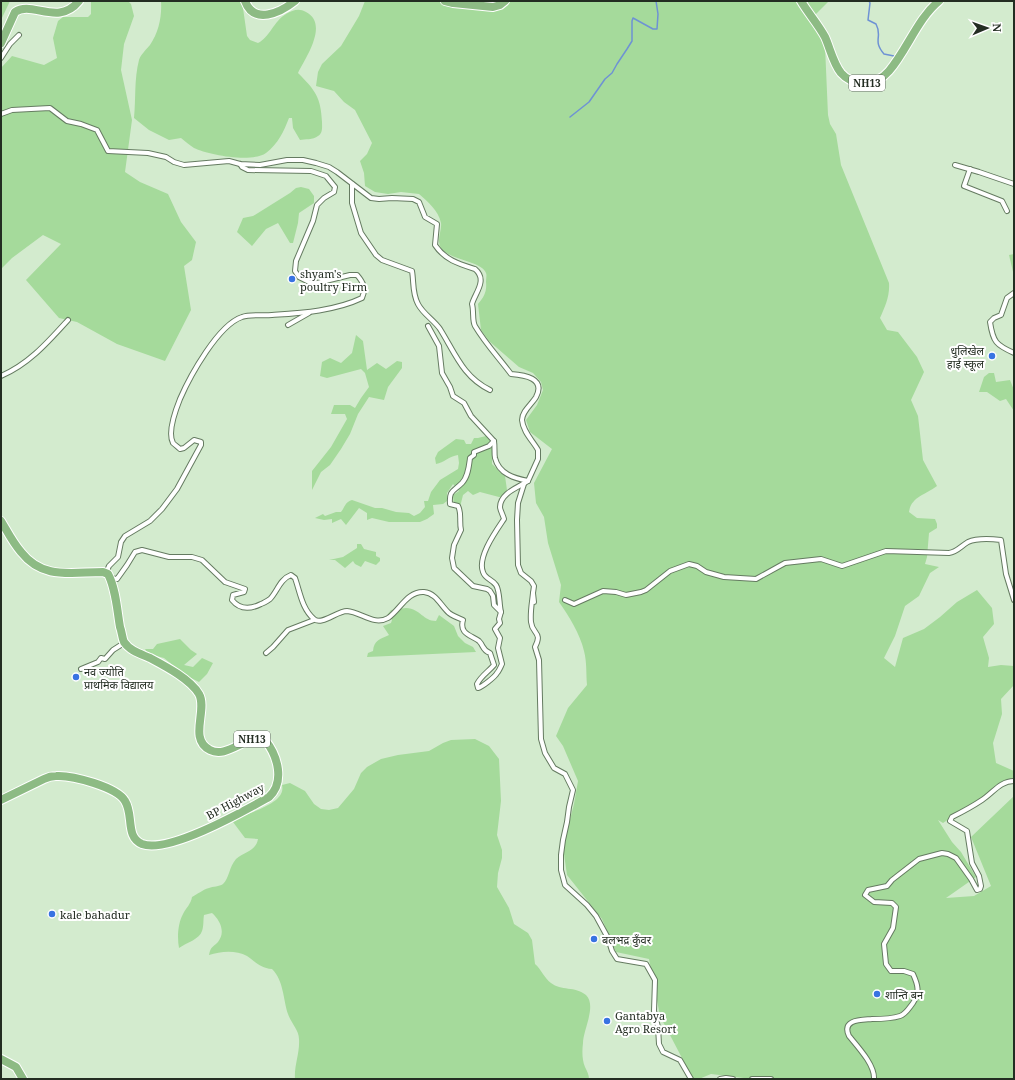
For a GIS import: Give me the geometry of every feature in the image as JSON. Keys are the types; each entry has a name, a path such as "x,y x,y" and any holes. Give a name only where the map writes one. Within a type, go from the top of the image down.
{"highway":[{"path":"1,43 15,12 18,9 26,6 49,11 67,11 80,1"},
{"path":"245,1 250,10 254,13 265,15 279,11 295,1"},
{"path":"445,1 453,4 493,7 500,5 505,1"},
{"name":"NH13","path":"801,1 824,36 838,69 843,74 858,83 865,83 873,82 889,71 927,14 939,1"},
{"path":"1,521 20,552 41,570 61,573 103,572 108,575 125,642"},
{"name":"BP Highway","path":"1,800 51,776 63,776 85,781 112,789 121,795 126,802 130,813 134,839 142,844 153,845 192,836 262,801 273,793 278,782 278,768 273,754 265,740 251,739 225,751 217,752 210,750 200,739 199,730 201,700 194,688 164,666 130,649 125,642"},
{"path":"1,1059 16,1066 22,1079"}],"street":[{"path":"1,58 10,44 19,35"},
{"path":"1,114 12,110 50,108 67,121 82,124 96,130 108,152 148,153 166,157 174,162 184,164 229,161 240,164 260,165 287,160 303,160 329,167 371,198 413,199 419,202 425,217 437,224 435,245 439,250 457,264 478,270 481,287 472,304 475,325 485,342 511,374 523,374 538,383 536,398 532,401 522,418 523,426 539,454 528,481 512,490 502,500 500,507 504,519 488,542 482,561 482,571 486,578 492,581 497,588 501,612 499,619 500,623 496,629 500,638 498,648 502,664 497,674 478,688 477,684 480,678 494,665 490,653 485,651 479,641 466,634 462,629 463,620 450,613 432,594 425,592 418,593 408,598 388,617 382,620 374,620 346,611 333,614 318,622 314,620 288,630 266,653"},
{"path":"240,164 248,170 311,171 326,176 335,187 334,192 324,198 317,205 313,221 296,261 295,270 299,277 313,284 350,275 357,275 364,286 364,292 362,298 355,301 314,310 292,314 242,316 233,321 219,335 187,385 172,421 171,438 180,449 184,448 194,440 201,442 201,445 176,489 162,509 150,521 129,532 125,536 121,542 118,557 109,566 108,575 117,579 135,552 142,550 169,557 192,557 202,560 225,582 245,589 244,592 233,595 232,600 241,608 254,607 269,600 283,581 291,575 295,578 304,605 314,620"},
{"path":"955,165 1014,184"},
{"path":"970,169 964,186 1002,201 1007,211"},
{"path":"352,184 352,203 361,233 376,255 382,260 412,271 414,281 413,287 418,304 441,330 451,346 453,353 468,375 490,390"},
{"path":"1014,293 1007,298 1001,315 994,318 990,322 994,340 1000,346 1014,353"},
{"path":"288,325 314,310"},
{"path":"1,376 10,372 39,352 68,320"},
{"path":"428,326 439,346 439,359 442,373 450,387 452,394 456,399 464,403 471,416 494,441 497,464 510,477 528,481"},
{"path":"494,441 489,446 474,452 474,455 470,458 465,478 462,483 452,491 450,504 458,506 460,511 461,530 455,540 452,558 454,568 473,586 490,591 493,596 494,605 501,612"},
{"path":"524,484 518,503 517,520 519,569 521,574 531,581 534,586 530,612 532,625 538,636 538,641 535,647 539,660 542,722 541,739 545,753 554,768 565,774 573,790 561,855 561,870 565,885 587,905 596,916 617,959 646,964 655,980 654,1011 658,1028 659,1044 663,1052 680,1060 691,1079"},
{"path":"565,600 574,604 603,592 616,592 626,595 640,592 646,590 670,572 689,564 697,566 706,572 724,577 756,580 785,563 821,559 842,566 886,551 949,553 954,552 970,541 994,539 1001,540 1006,574 1014,600"},
{"path":"533,593 534,602"},
{"path":"81,669 98,662 101,658 105,658 125,642"},
{"path":"874,1079 874,1073 871,1065 849,1036 847,1031 848,1026 853,1021 860,1019 890,1018 902,1015 918,996 917,983 913,974 904,971 890,971 886,964 884,944 893,928 896,907 892,903 874,902 865,895 868,890 887,886 892,880 919,859 942,853 956,858 977,890 980,889 982,886 979,876 972,863 967,831 950,821 952,817 984,799 995,788 1010,781 1014,781"},
{"path":"720,1079 733,1079"},
{"path":"752,1079 771,1079"}],"green space":[{"path":"1,1 10,1 1,20"},
{"path":"91,1 128,1 131,4 134,16 124,44 121,70 132,120 125,172 140,182 168,194 181,222 196,242 192,260 184,266 191,310 165,361 117,344 77,322 59,318 26,280 61,244 43,235 12,258 1,269 1,68 12,56 44,65 57,58 53,38 58,21 63,17 88,17 91,14"},
{"path":"161,1 242,1 247,36 250,40 258,43 262,41 282,17 289,13 296,10 301,10 313,17 316,24 314,41 298,73 316,94 320,106 322,122 322,130 320,135 314,138 300,140 293,128 292,118 289,118 280,137 274,146 266,153 251,157 230,157 201,151 192,147 181,138 169,140 149,130 134,118 137,67 142,54 150,45 158,29"},
{"path":"365,1 799,1 820,33 825,46 828,115 830,124 836,134 841,165 889,283 888,297 880,318 887,330 898,332 917,357 924,372 911,400 918,416 923,460 937,486 919,497 910,507 909,512 917,518 935,519 937,528 929,533 925,564 939,567 930,573 919,596 905,606 895,636 884,658 895,667 903,638 924,629 957,602 977,590 992,608 994,624 983,637 989,658 988,667 1001,665 1014,666 1014,685 1001,699 1002,714 993,743 996,763 1014,771 1014,781 993,790 943,823 938,820 952,842 961,852 976,877 946,898 974,896 991,886 971,837 1014,796 1014,1079 786,1079 744,1078 711,1074 699,1079 693,1079 660,1016 649,959 616,952 602,919 567,875 563,847 578,781 563,746 556,736 568,708 587,685 585,655 580,638 559,602 561,585 548,543 544,517 536,503 534,483 552,449 530,432 526,420 537,405 543,390 541,382 533,373 519,367 489,341 481,330 478,304 486,289 486,274 483,269 445,252 441,248 439,242 441,226 440,218 432,207 419,194 401,192 388,194 375,192 365,186 364,173 360,161 367,154 372,143 355,110 344,102 334,91 316,86 318,72 322,64 341,46 359,16"},
{"path":"805,1 829,1 814,16"},
{"path":"301,187 309,189 314,196 314,203 299,213 293,243 290,243 278,223 266,229 252,246 237,232 243,218 253,216 296,188"},
{"path":"1014,254 1014,276 1009,255"},
{"path":"356,335 363,341 367,370 377,363 386,369 397,361 402,362 402,368 388,387 384,400 369,397 358,414 350,434 341,449 330,465 321,472 312,490 312,471 331,447 347,419 345,414 331,414 334,405 350,405 355,408 369,387 365,373 361,369 327,378 320,376 322,362 330,358 341,363 352,353"},
{"path":"989,373 994,373 996,382 1010,380 1014,390 1014,411 1006,399 1000,401 987,392 979,392 984,377"},
{"path":"486,436 489,438 491,445 492,464 505,476 507,490 505,497 480,492 473,495 468,491 463,495 460,507 454,506 453,495 459,491 453,484 447,493 447,501 443,504 433,505 434,514 420,522 389,522 372,518 367,520 367,513 359,508 346,525 341,519 332,523 332,519 324,520 315,518 323,514 325,516 336,512 341,512 346,503 352,500 375,508 409,513 414,516 420,513 425,507 424,501 428,501 431,492 440,480 458,469 458,455 436,464 435,458 438,452 456,439 464,440 466,444 471,444 474,438"},
{"path":"357,544 361,544 364,549 376,552 376,556 380,558 380,561 376,565 365,561 361,567 353,561 345,568 335,560 329,560 343,557 357,548"},
{"path":"406,608 415,610 428,619 436,621 439,615 454,626 458,636 465,643 473,647 476,652 367,657 368,653 373,651 376,642 389,635 383,626 391,623 392,620 388,614 391,610"},
{"path":"180,639 197,654 184,665 193,667 202,658 213,663 207,674 199,682 185,675 164,658 148,654 145,649 153,649 157,644"},
{"path":"475,739 489,746 499,759 501,801 497,835 502,850 502,858 498,873 497,887 509,908 514,924 528,933 532,940 535,964 547,979 559,987 582,992 589,1000 590,1012 582,1052 583,1061 589,1079 295,1079 295,1069 299,1049 299,1036 288,1014 279,979 272,969 261,966 243,954 223,952 209,955 211,949 218,942 222,934 220,923 212,913 204,915 201,934 179,948 178,935 180,922 183,914 191,902 192,897 202,891 223,884 227,879 236,859 255,846 258,839 245,838 233,822 272,803 282,792 282,785 290,783 305,791 314,804 321,809 329,810 338,808 354,789 361,773 367,767 381,759 429,751 451,740"}],"waterway":[{"path":"570,117 589,102 605,79 612,73 632,41 633,18 653,29 657,29 658,14 656,1"},
{"path":"869,1 868,20 876,24 878,28 878,42 880,49 884,54 894,56"}],"place":[{"name":"shyam's poultry Firm","path":"292,279"},
{"name":"धुलिखेल हाई स्कूल","path":"992,356"},
{"name":"नव ज्योति प्राथमिक विद्यालय","path":"76,677"},
{"name":"kale bahadur","path":"52,914"},
{"name":"बलभद्र कुँवर","path":"594,939"},
{"name":"शान्ति बन","path":"877,994"},
{"name":"Gantabya Agro Resort","path":"607,1021"}]}
